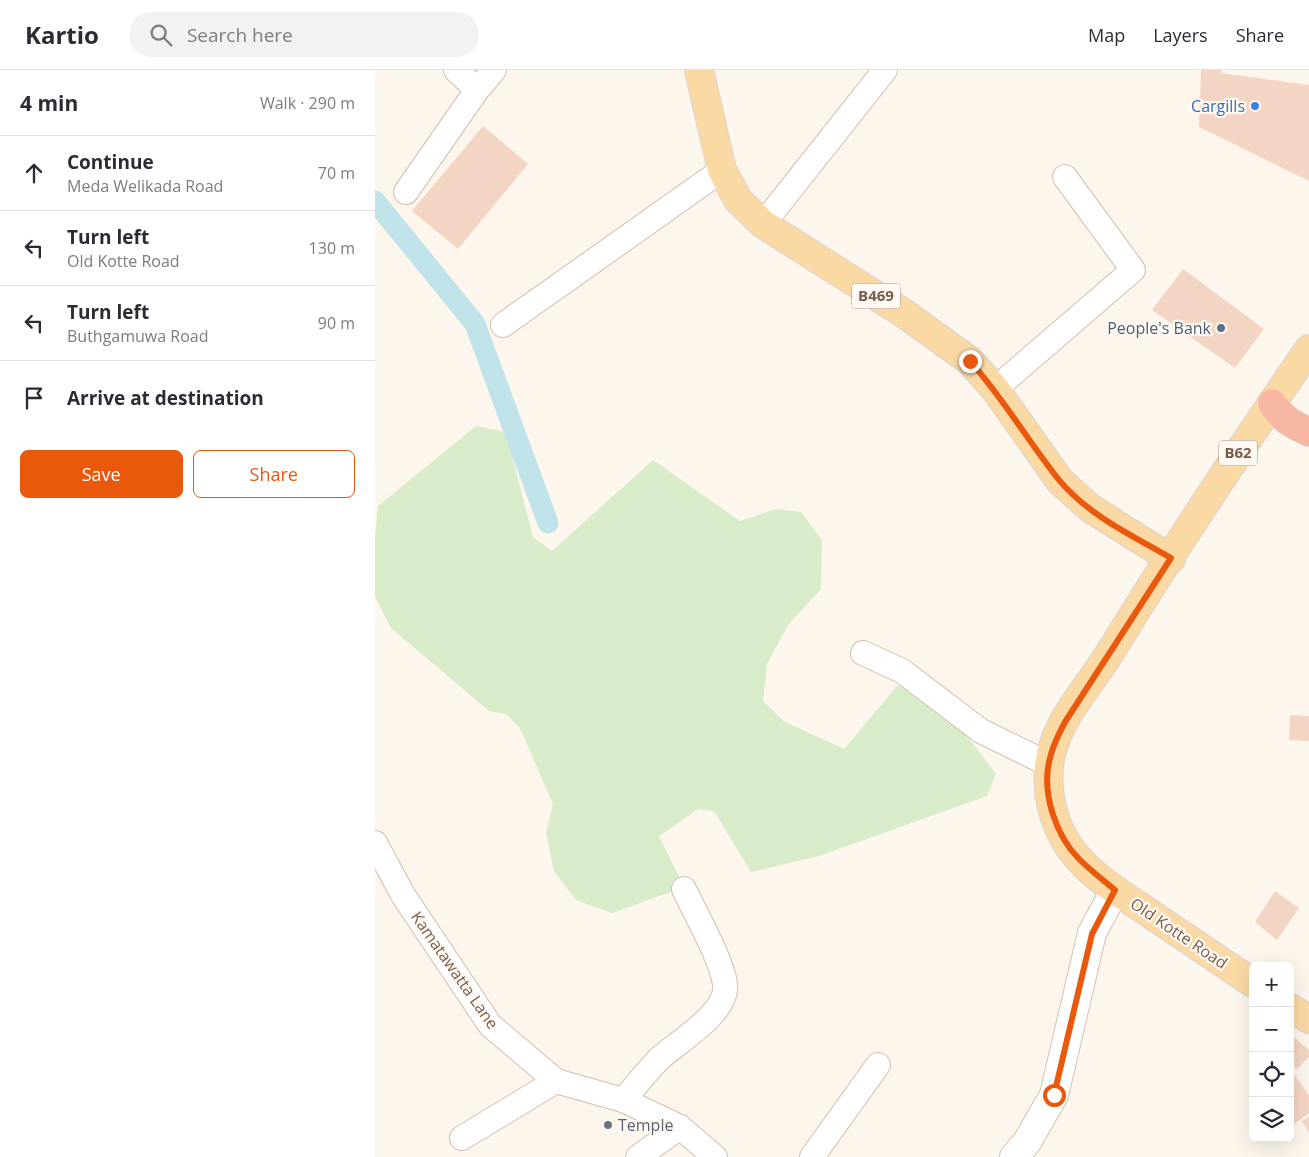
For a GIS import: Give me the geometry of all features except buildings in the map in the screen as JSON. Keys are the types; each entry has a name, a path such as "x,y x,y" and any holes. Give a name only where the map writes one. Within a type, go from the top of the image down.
{"highway":[{"path":"1273,403 1278,413 1287,421 1309,432"}],"main road":[{"name":"B469","path":"699,70 722,170 738,200 763,224 905,314 970,361 995,389 1060,481 1097,513 1171,558"},
{"name":"Old Kotte Road","path":"1249,980 1115,890 1079,859 1066,842 1052,808 1048,785 1048,764 1054,743 1065,722 1309,349"}],"street":[{"path":"455,70 477,90"},
{"path":"406,192 477,90 494,70"},
{"path":"763,224 885,70"},
{"path":"503,325 722,170"},
{"path":"995,389 1133,270 1065,177"},
{"path":"863,653 902,671 981,731 1048,764"},
{"name":"Kamatawatta Lane","path":"375,843 403,894 490,1025 555,1081 623,1100 680,1126 715,1157"},
{"path":"623,1100 658,1060 709,1018 721,1004 725,986 717,962 684,889"},
{"path":"1014,1157 1027,1142 1054,1095 1092,934 1115,890"},
{"path":"812,1157 878,1065"},
{"path":"463,1138 555,1081"},
{"path":"638,1157 680,1126"}],"green space":[{"path":"476,426 506,432 533,537 552,551 653,460 740,521 776,509 801,512 822,540 821,589 788,625 767,664 763,701 783,721 844,749 897,686 930,687 996,774 987,796 819,856 751,872 714,811 698,809 659,836 680,879 676,890 612,913 576,900 554,871 546,833 553,804 520,728 506,714 489,711 391,628 375,597 375,536 378,506"}],"waterway":[{"path":"375,201 475,324 548,523"}],"place":[{"name":"Cargills","path":"1255,106"},
{"name":"People's Bank","path":"1221,328"},
{"name":"Temple","path":"608,1125"}],"route":[{"path":"970,361 995,389 1060,481 1090,508 1117,527 1171,558 1065,722 1054,743 1048,764 1048,785 1052,808 1066,842 1079,859 1115,890 1092,934 1054,1095"}]}
